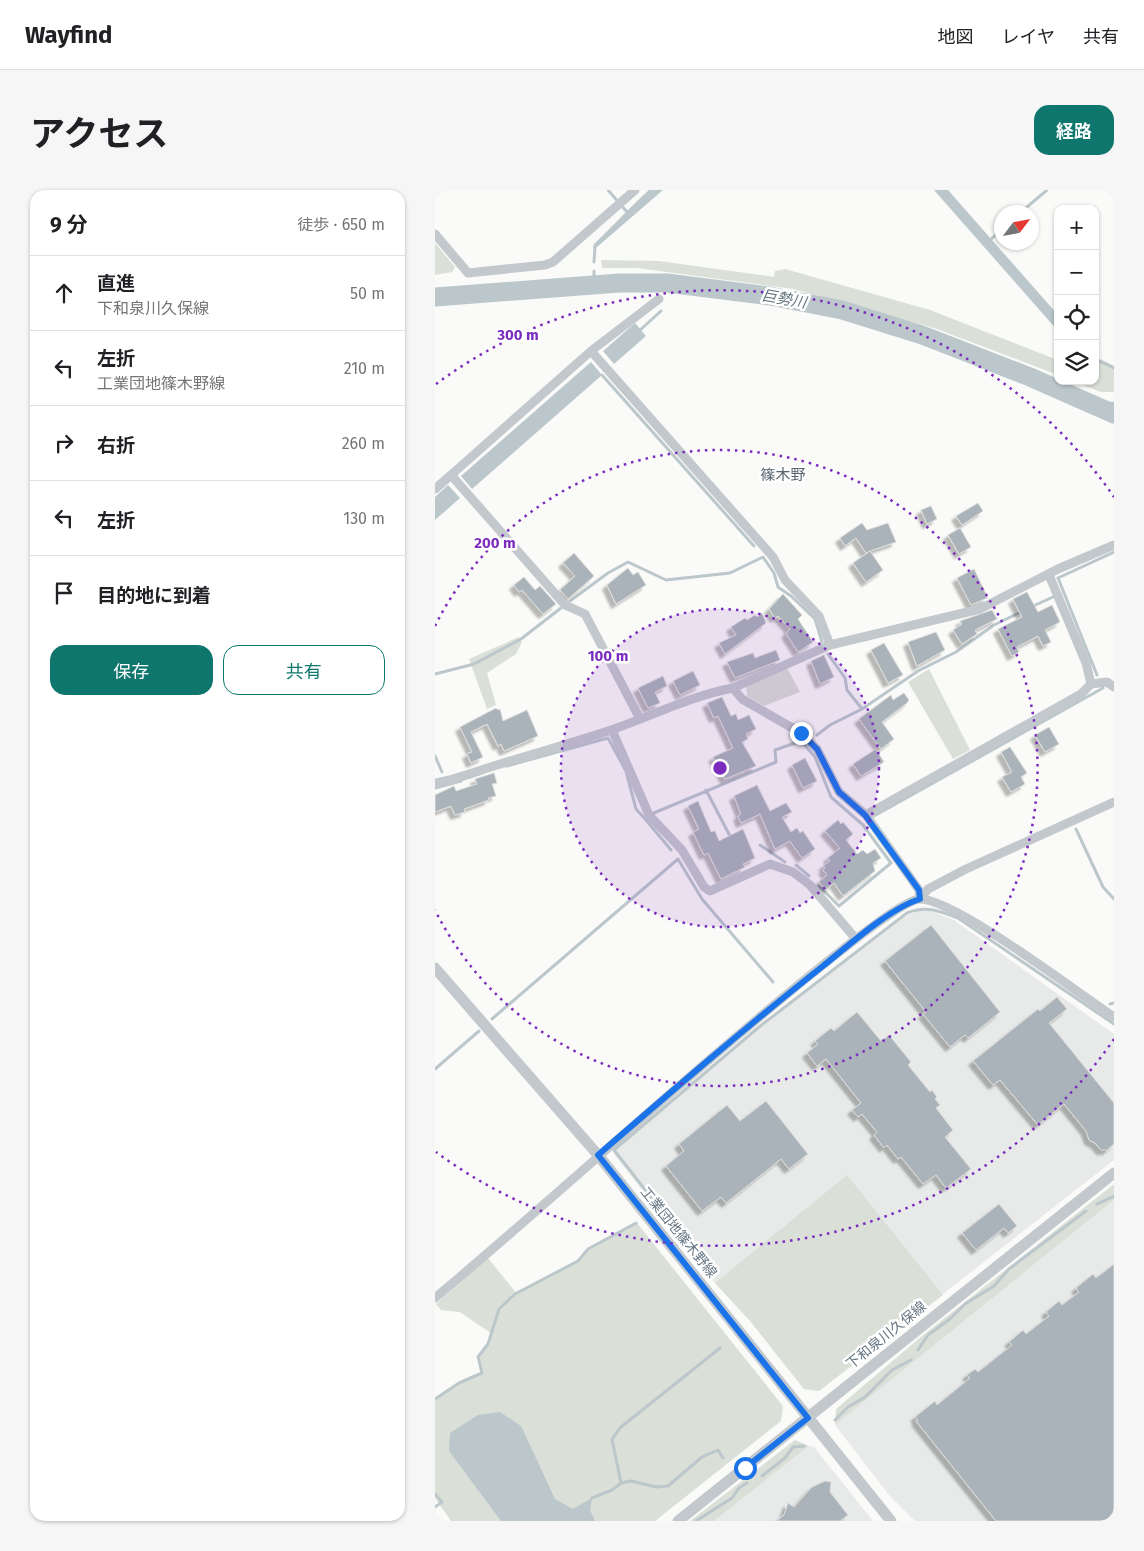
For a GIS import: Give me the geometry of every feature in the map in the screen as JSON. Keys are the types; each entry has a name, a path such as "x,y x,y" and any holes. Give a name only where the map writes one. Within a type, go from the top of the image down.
{"street":[{"path":"435,234 469,273 545,265 553,262 635,190"},
{"path":"435,489 591,351 659,299"},
{"path":"591,351 773,557 785,580 819,616 830,645"},
{"path":"451,475 565,605 585,614 640,719"},
{"path":"435,783 446,782 612,730 709,692 733,688 830,645 980,609 1114,545"},
{"path":"1049,575 1086,663 1091,684"},
{"path":"865,815 1081,694 1091,684 1107,682 1114,687"},
{"path":"733,688 743,699 807,738 817,749 839,792 865,815 919,890 920,899"},
{"path":"612,730 631,771 643,805 649,815 682,850 704,887 710,891 770,864 793,872 810,885 857,939"},
{"path":"920,899 928,889 966,869 1114,802"},
{"path":"435,1298 740,1032 857,939 908,902 920,899 961,913 1114,1017"},
{"name":"工業団地篠木野線","path":"435,968 598,1155 891,1521"},
{"name":"下和泉川久保線","path":"678,1521 1114,1173"}],"shaded area":[{"path":"649,190 663,190 597,247 593,248 594,244"},
{"path":"934,190 948,190 994,242 994,250 1001,250 1054,310 1054,326"},
{"path":"435,243 455,267 452,272 435,275"},
{"path":"601,260 659,261 774,277 775,271 785,269 930,310 1054,359 1054,373 934,328 793,289 637,268 602,268"},
{"path":"635,323 646,336 614,364 603,351"},
{"path":"1101,359 1114,366 1114,392 1101,392 1083,385 1099,385 1099,361"},
{"path":"591,362 602,375 472,489 461,476"},
{"path":"448,485 460,498 435,520 435,497"},
{"path":"519,637 522,642 516,654 487,673 496,705 487,709 469,659"},
{"path":"786,666 800,692 764,706 747,696 746,684"},
{"path":"929,669 970,750 953,759 908,682"},
{"path":"918,911 931,911 954,920 1114,1034 1114,1160 819,1391 804,1389 751,1322 715,1283 613,1153 746,1038 906,916"},
{"path":"847,1175 943,1295 819,1391 804,1389 751,1322 715,1283"},
{"path":"1114,1184 1114,1200 835,1425 836,1409 922,1336"},
{"path":"1114,1200 1114,1521 915,1521 889,1495 835,1425"},
{"path":"637,1223 783,1406 781,1421 655,1521 451,1521 435,1498 435,1400 461,1383 483,1373 479,1357 490,1344 492,1334 460,1312 441,1310 436,1304 488,1258 517,1294 579,1261 589,1250"},
{"path":"500,1412 521,1426 555,1499 573,1509 592,1498 590,1510 595,1521 501,1521 449,1451 450,1433 478,1415"},
{"path":"795,1440 809,1446 714,1521 690,1521"},
{"path":"809,1446 814,1447 873,1521 714,1521"}],"building":[{"path":"978,503 983,511 962,525 956,516"},
{"path":"931,506 937,519 927,524 921,510"},
{"path":"862,523 867,530 888,523 896,542 866,553 856,538 845,546 840,538"},
{"path":"960,528 971,547 959,554 948,535"},
{"path":"870,551 883,570 866,582 853,563"},
{"path":"574,553 594,576 568,599 560,590 575,576 563,563"},
{"path":"628,568 633,575 638,572 646,585 616,604 607,585"},
{"path":"974,569 987,598 971,605 957,578"},
{"path":"524,577 535,590 540,586 556,604 543,614 522,590 519,592 514,585"},
{"path":"1027,592 1038,612 1052,605 1060,622 1045,630 1051,642 1043,646 1038,636 1017,647 1019,652 1012,656 998,629 1022,617 1013,599"},
{"path":"783,594 802,615 798,619 813,642 798,652 787,635 790,629 778,616 775,618 769,609"},
{"path":"992,610 997,619 975,630 977,634 962,644 953,630 962,624 960,621"},
{"path":"762,613 766,623 725,654 719,643 736,635 731,627 745,618 747,620 755,615 757,617"},
{"path":"936,632 945,650 917,666 908,642"},
{"path":"884,643 903,675 888,683 871,650"},
{"path":"776,650 780,660 735,678 727,662 753,653 755,658"},
{"path":"824,655 834,677 820,684 811,661"},
{"path":"693,671 700,685 680,695 673,681"},
{"path":"663,676 667,686 655,692 660,703 648,708 638,688"},
{"path":"904,693 909,700 907,703 882,722 894,739 881,749 859,719 891,695 893,700"},
{"path":"722,697 731,716 736,714 738,720 749,715 756,729 746,734 748,739 742,742 756,766 725,779 713,757 733,748 718,716 714,718 707,703"},
{"path":"496,708 500,709 503,721 527,710 538,736 504,751 501,744 498,746 487,724 471,732 483,757 471,763 467,754 472,752 460,727"},
{"path":"1049,727 1059,744 1045,752 1035,735"},
{"path":"1010,747 1027,773 1021,777 1025,784 1011,792 1002,777 1012,772 1001,752"},
{"path":"876,749 884,762 861,776 853,764"},
{"path":"805,758 817,781 803,788 792,765"},
{"path":"494,773 497,783 492,784 496,796 464,809 465,812 455,815 451,806 435,812 435,795 454,786 456,791 477,784 475,779"},
{"path":"757,785 770,811 786,803 792,812 782,817 791,832 797,828 800,833 803,831 815,849 802,858 790,841 775,849 760,814 741,823 738,816 741,814 734,796"},
{"path":"698,801 711,832 715,831 719,841 743,829 755,858 743,864 745,867 721,879 708,853 704,855 693,832 699,829 688,806"},
{"path":"838,820 841,824 843,822 853,834 846,840 857,854 863,850 867,854 875,849 881,858 873,863 875,871 843,896 834,883 826,890 819,882 827,875 823,870 825,868 823,866 830,861 828,858 840,848 825,831"},
{"path":"931,925 1000,1012 968,1038 965,1035 950,1047 923,1014 926,1012 885,961"},
{"path":"1057,997 1067,1009 1049,1023 1114,1103 1114,1144 1106,1151 1104,1149 1102,1151 1095,1143 1089,1140 1086,1131 1064,1104 1038,1125 1000,1080 993,1085 973,1061 1038,1009 1040,1011"},
{"path":"857,1012 881,1041 889,1035 911,1062 908,1065 930,1092 932,1090 937,1097 935,1099 940,1105 936,1108 953,1130 945,1137 971,1169 946,1188 936,1175 923,1184 901,1157 898,1159 887,1145 884,1148 874,1135 877,1132 862,1114 858,1117 852,1110 861,1103 826,1059 817,1066 807,1053 818,1044 815,1041 831,1028 834,1031"},
{"path":"766,1101 808,1154 789,1169 781,1159 726,1203 721,1197 702,1211 666,1166 684,1151 679,1144 727,1105 740,1121"},
{"path":"999,1204 1017,1226 1008,1233 1004,1228 976,1250 962,1233"},
{"path":"1114,1264 1114,1521 996,1521 916,1421 918,1420 915,1417 935,1401 937,1405 970,1378 967,1375 975,1369 978,1372 1012,1345 1009,1342 1023,1330 1026,1334 1049,1316 1046,1312 1059,1301 1062,1305 1079,1292 1076,1288 1093,1274 1096,1278"},
{"path":"825,1481 831,1482 830,1492 848,1515 840,1521 776,1521 784,1515 788,1503 794,1507 812,1487"}],"waterway":[{"path":"608,190 627,212"},
{"path":"1029,205 1047,190"},
{"path":"989,241 994,236"},
{"path":"594,262 597,244"},
{"path":"594,271 594,284"},
{"name":"巨勢川","path":"435,297 619,283 667,283 770,296 842,310 922,335 1030,377 1114,414"},
{"path":"639,331 661,311"},
{"path":"1099,361 1114,368"},
{"path":"602,375 754,546"},
{"path":"1092,405 1114,403"},
{"path":"1097,675 1058,578 1114,552"},
{"path":"570,601 608,573 628,562 666,580 730,573 763,557 774,573 778,587 791,596 815,619 822,642"},
{"path":"1031,607 1053,597"},
{"path":"435,674 474,664 521,639 561,608"},
{"path":"817,735 830,725 862,709 918,671 956,652 994,625 1023,611"},
{"path":"828,654 845,678 847,690 862,709"},
{"path":"874,816 1103,688"},
{"path":"507,766 608,738 626,771 636,809 646,820"},
{"path":"671,850 646,820 649,815 776,762 775,750 801,741 815,757 831,797 863,825 891,863 839,906 819,886"},
{"path":"435,756 442,772"},
{"path":"435,788 461,781"},
{"path":"706,790 731,838"},
{"path":"1076,829 1103,887 1114,899"},
{"path":"760,845 785,862"},
{"path":"492,1019 678,859 702,899 773,982"},
{"path":"796,865 809,876"},
{"path":"657,1205 614,1150 759,1027 907,913 927,909 958,918 1114,1024"},
{"path":"1110,1004 1114,1003"},
{"path":"435,1069 479,1031"},
{"path":"1097,1204 1114,1196"},
{"path":"918,1350 928,1335 950,1319 965,1304 994,1286 1009,1269 1086,1211"},
{"path":"435,1399 459,1383 482,1373 478,1357 488,1344 499,1309 515,1294 578,1261 588,1249 636,1223"},
{"path":"592,1498 612,1490 621,1483 612,1439 621,1427 720,1348"},
{"path":"835,1420 848,1407 865,1397 892,1370 911,1360"},
{"path":"762,1476 785,1458 793,1447 804,1446"},
{"path":"621,1483 631,1481 656,1487 668,1486 702,1457 718,1450 723,1458"},
{"path":"696,1521 732,1498 739,1488 747,1483"},
{"path":"435,1494 442,1502 435,1507"}],"district":[{"name":"篠木野","path":"783,475"}],"route":[{"path":"745,1468 808,1418 598,1155 740,1032 857,939 908,902 920,899 919,890 865,815 839,792 817,749 801,733"}]}
